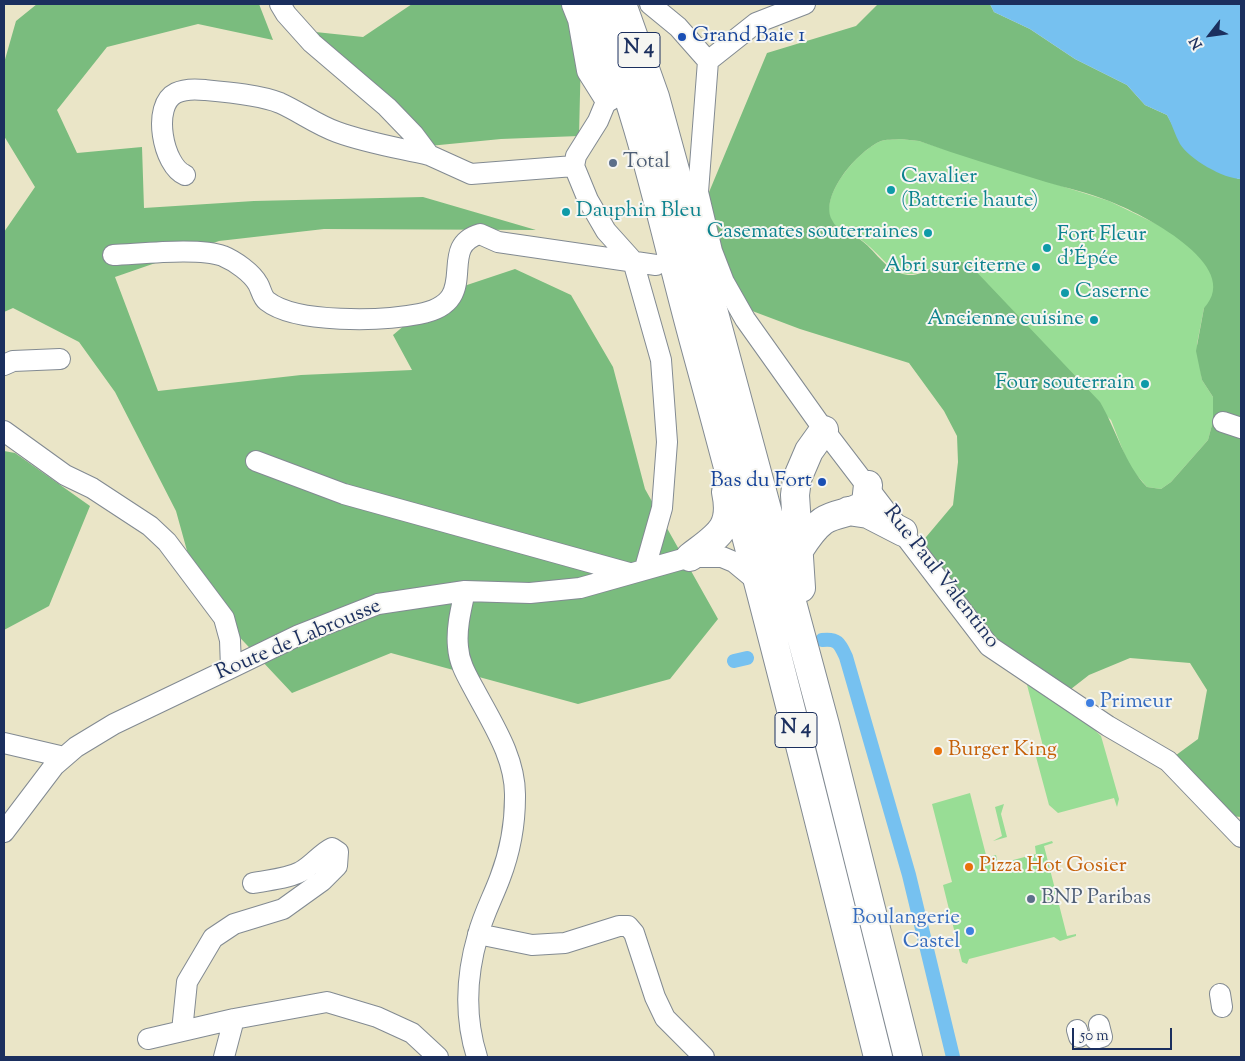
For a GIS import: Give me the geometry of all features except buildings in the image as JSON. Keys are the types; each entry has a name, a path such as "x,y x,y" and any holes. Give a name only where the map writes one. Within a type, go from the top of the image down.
{"highway":[{"path":"576,4 591,70 608,97"},
{"name":"N 4","path":"594,4 606,32 639,134 724,450 878,1057"},
{"name":"N 4","path":"622,4 655,97 825,725 908,1057"},
{"path":"655,97 670,114 698,192"},
{"path":"645,263 711,403"},
{"path":"824,430 809,451 797,479 796,495 799,574 825,725"},
{"path":"690,556 720,533 729,512 725,486 724,450"},
{"path":"798,552 808,536 823,521 848,511 859,509 866,503 868,485"},
{"path":"848,511 868,514 903,532"}],"street":[{"path":"280,4 286,14 312,43 387,107 414,135 430,156"},
{"path":"650,4 678,27 708,62 756,23 805,4"},
{"name":"Rue Paul Valentino","path":"708,62 698,192 712,251 724,282 744,319 824,430 868,485 988,646 1108,726 1168,761 1241,837"},
{"path":"185,175 177,172 170,160 161,119 167,100 175,93 188,90 206,90 270,100 338,132 430,156 471,174 574,166"},
{"path":"256,460 344,494 637,571 662,508 668,442 661,360 645,263 606,231 588,200 574,166 576,156 598,122 608,97"},
{"path":"113,255 195,252 222,256 244,269 257,282 265,300 281,309 341,321 420,314 444,306 454,295 457,285 458,258 463,243 471,236 480,234 498,242 645,263"},
{"path":"4,365 29,360 60,359"},
{"path":"4,431 65,475 92,488 150,526 167,542 224,618 230,640 231,668"},
{"name":"Route de Labrousse","path":"4,832 54,766 76,747 114,724 299,635 378,604 464,591 538,592 580,588 690,556 722,557 734,562 757,580"},
{"path":"464,591 457,634 462,668 506,750 516,780 515,814 511,841 501,876 478,934 466,1004 476,1057"},
{"path":"4,743 64,757"},
{"path":"182,1031 187,982 213,938 234,924 284,909 299,899 337,866 338,852 332,848 326,850 317,861 299,873 253,883"},
{"path":"478,934 532,945 565,943 619,926 628,926 634,933 655,997 665,1018 704,1057"},
{"path":"148,1039 234,1019 327,1002 377,1017 412,1033 438,1057"},
{"path":"224,1057 234,1019"}],"green space":[{"path":"37,4 259,4 273,40 198,24 107,47 57,110 77,153 142,147 144,208 254,201 423,197 536,230 324,229 219,241 115,277 158,391 301,375 412,370 393,335 443,293 515,269 571,295 613,367 645,489 718,619 670,679 578,704 391,653 292,693 199,594 176,511 115,392 79,342 13,308 4,312 4,232 35,187 4,136 4,63 16,21"},
{"path":"412,4 564,4 581,52 579,136 501,139 429,146 306,31 363,37"},
{"path":"878,4 990,4 994,12 1030,29 1075,59 1127,85 1145,105 1167,115 1172,124 1238,179 1241,179 1241,817 1220,815 1168,761 1198,739 1207,690 1190,663 1130,658 1089,675 1062,696 1009,661 916,549 953,505 958,462 957,436 944,411 909,363 800,329 747,309 729,276 707,197 767,53 856,26","holes":["883,140 919,141 1086,193 1124,207 1184,243 1200,258 1211,275 1213,292 1204,308 1196,351 1202,380 1213,397 1213,421 1208,440 1171,482 1161,489 1147,487 1132,468 1100,402 969,264 949,262 917,274 900,273 888,266 862,241 839,229 834,224 829,210 831,198 843,174 852,163 872,146"]},
{"path":"883,140 919,141 1109,201 1171,231 1198,249 1209,262 1218,285 1214,301 1204,308 1197,344 1202,380 1213,397 1213,421 1208,440 1171,482 1161,489 1147,487 1129,466 1111,420 942,262 914,274 904,274 888,264 859,238 839,229 833,224 829,210 831,198 844,174 862,153 872,146"},
{"path":"4,451 15,453 90,506 49,606 4,630"},
{"path":"1026,681 1082,718 1101,736 1119,799 1117,807 1114,798 1058,813 1049,805 1035,753 1044,750"},
{"path":"970,793 986,855 988,857 996,855 998,864 1036,854 1035,846 1052,841 1053,843 1044,846 1067,936 1076,934 1076,936 1060,941 1054,937 969,959 967,964 962,962 943,885 952,882 932,804"},
{"path":"1004,804 1001,814 1007,837 993,841 1002,836 995,807"}],"water":[{"path":"990,4 1241,4 1241,179 1217,172 1191,156 1180,144 1167,115 1145,105 1127,85 1075,59 1030,29 994,12"}],"waterway":[{"path":"822,640 832,640 838,643 846,657 909,875 953,1057"},
{"path":"734,661 747,658"}],"place":[{"name":"Grand Baie 1","path":"682,37"},
{"name":"Total","path":"613,163"},
{"name":"Cavalier (Batterie haute)","path":"891,190"},
{"name":"Dauphin Bleu","path":"566,212"},
{"name":"Casemates souterraines","path":"928,233"},
{"name":"Fort Fleur d'Épée","path":"1047,248"},
{"name":"Abri sur citerne","path":"1036,267"},
{"name":"Caserne","path":"1065,293"},
{"name":"Ancienne cuisine","path":"1094,320"},
{"name":"Four souterrain","path":"1145,384"},
{"name":"Bas du Fort","path":"822,482"},
{"name":"Primeur","path":"1090,703"},
{"name":"Burger King","path":"938,751"},
{"name":"Pizza Hot Gosier","path":"969,867"},
{"name":"BNP Paribas","path":"1031,899"},
{"name":"Boulangerie Castel","path":"970,931"}]}
